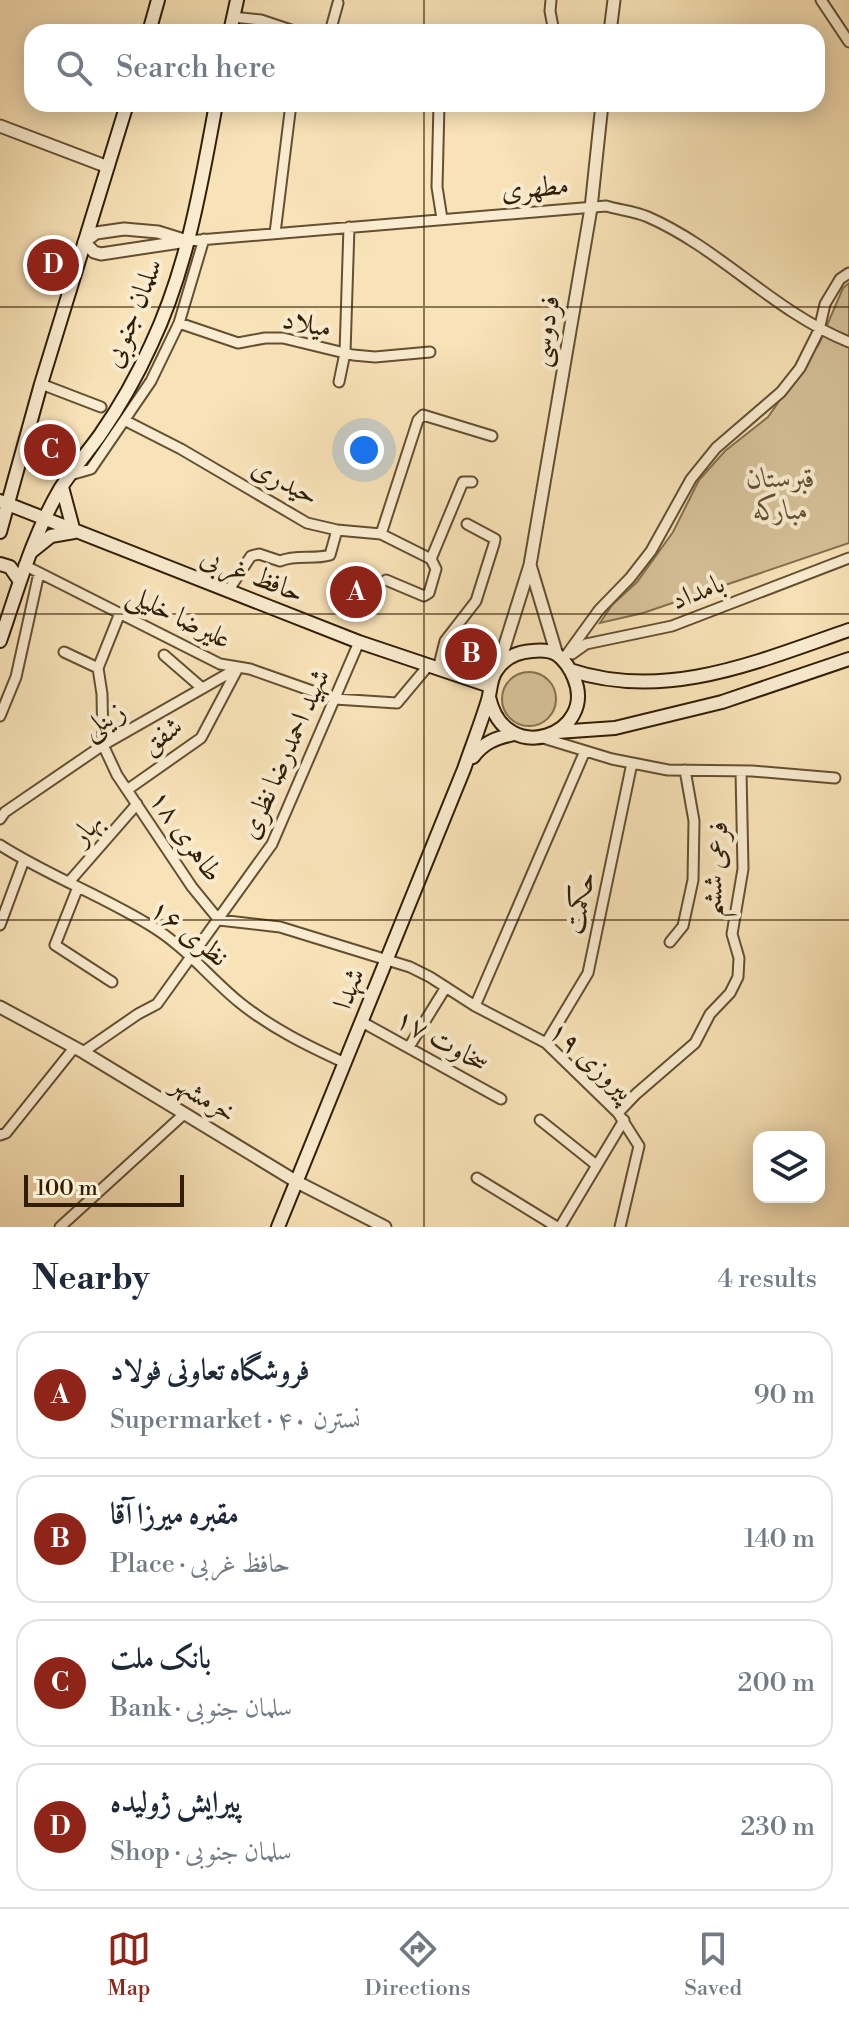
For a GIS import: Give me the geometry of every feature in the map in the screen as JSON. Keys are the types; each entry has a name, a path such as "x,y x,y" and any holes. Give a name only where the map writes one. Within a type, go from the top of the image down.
{"main road":[{"path":"151,24 158,0"},
{"path":"232,24 237,0"},
{"path":"0,532 5,502 125,112"},
{"name":"سلمان جنوبی","path":"0,641 26,560 43,519 115,413 150,347 171,296 201,192 215,112"},
{"path":"26,560 51,536 74,532 62,487"},
{"name":"حافظ غربی","path":"5,502 74,532 489,691"},
{"path":"0,564 10,567 19,580"},
{"path":"563,662 576,682 578,696 568,723 543,738 514,734 501,725 492,712 489,691 498,668 509,657 523,651 548,651 595,678 660,682 702,677 750,664 849,630"},
{"path":"557,732 615,728 722,702 849,659"},
{"name":"شهدا","path":"278,1227 464,769 489,691"},
{"path":"464,769 480,747 495,738 514,734"}],"street":[{"path":"551,0 552,24"},
{"path":"611,24 614,0"},
{"path":"821,0 849,42"},
{"path":"332,24 338,3"},
{"path":"233,17 273,24"},
{"path":"275,233 290,112"},
{"path":"439,112 437,187 442,219"},
{"name":"فردوسی","path":"498,668 530,565 591,208 601,112"},
{"path":"0,126 108,167"},
{"name":"مطهری","path":"187,241 158,232 124,229 102,231 84,242 94,252 101,254 204,239 606,206 645,215 686,236 790,312 819,330 849,342"},
{"path":"339,382 345,353 349,227"},
{"path":"70,475 91,469 151,381 179,323 204,239"},
{"path":"563,662 599,610 651,551 691,479 716,448 781,392 800,368 819,330 825,304 840,279 849,273"},
{"name":"میلاد","path":"179,323 238,343 283,338 375,357 430,352"},
{"path":"41,384 101,407"},
{"path":"381,534 418,420 423,415 492,436"},
{"name":"حیدری","path":"126,421 203,461 307,523 337,530 381,534 431,559"},
{"path":"386,580 427,595 436,569 431,559 463,482 472,482"},
{"path":"433,668 445,641 476,601 495,539 467,524"},
{"path":"228,591 251,556 259,554 280,561 292,556 324,557 330,555 337,530"},
{"name":"بامداد","path":"563,662 586,644 672,626 849,558"},
{"name":"علیرضا خلیلی","path":"26,560 39,573 220,664 267,675 335,699 397,703 433,668"},
{"path":"530,565 563,662"},
{"path":"0,716 16,677 39,573"},
{"name":"طاهری ۱۸","path":"120,613 98,668 103,745 127,790 192,887 219,920 280,927 386,960"},
{"name":"شهید احمدرضا نظری","path":"0,1135 6,1133 79,1050 157,1004 191,959 277,834 359,642"},
{"path":"64,652 98,668"},
{"path":"164,655 202,688"},
{"name":"زینلی","path":"0,819 5,812 103,745 238,668"},
{"name":"شفق","path":"127,790 201,738 238,668"},
{"path":"543,738 632,763 685,770 835,778"},
{"path":"475,1006 585,751"},
{"name":"حکمت","path":"546,1043 588,973 632,763"},
{"path":"670,942 683,926 693,880 694,821 685,770"},
{"name":"فرعی ششم","path":"558,1227 636,1094 695,1043 710,1014 730,993 738,977 739,958 732,934 743,869 741,771"},
{"name":"بهار","path":"112,982 55,945 74,884 137,804"},
{"name":"نظری ۱۶","path":"0,845 158,931 242,1004 274,1027 345,1063"},
{"path":"0,925 24,860"},
{"name":"پیروزی ۱۹","path":"386,960 410,967 546,1043 621,1116 639,1146 620,1227"},
{"path":"409,1047 446,987"},
{"name":"خرمشهر","path":"0,1007 79,1050 297,1182 385,1227"},
{"name":"سخاوت ۱۷","path":"362,1022 501,1099"},
{"path":"60,1227 184,1114"},
{"path":"540,1120 595,1164"},
{"path":"477,1178 558,1227"}],"green space":[{"name":"قبرستان مبارکه","path":"849,283 849,543 643,613 600,623 612,605 637,582 673,532 699,480 725,451 768,417 819,344 843,288"},
{"path":"529,672 548,680 556,699 548,718 529,726 510,718 502,699 510,680"}],"place":[{"name":"پیرایش ژولیده","path":"53,265"},
{"name":"بانک ملت","path":"50,450"},
{"name":"فروشگاه تعاونی فولاد","path":"356,592"},
{"name":"مقبره میرزا آقا","path":"471,654"}]}
